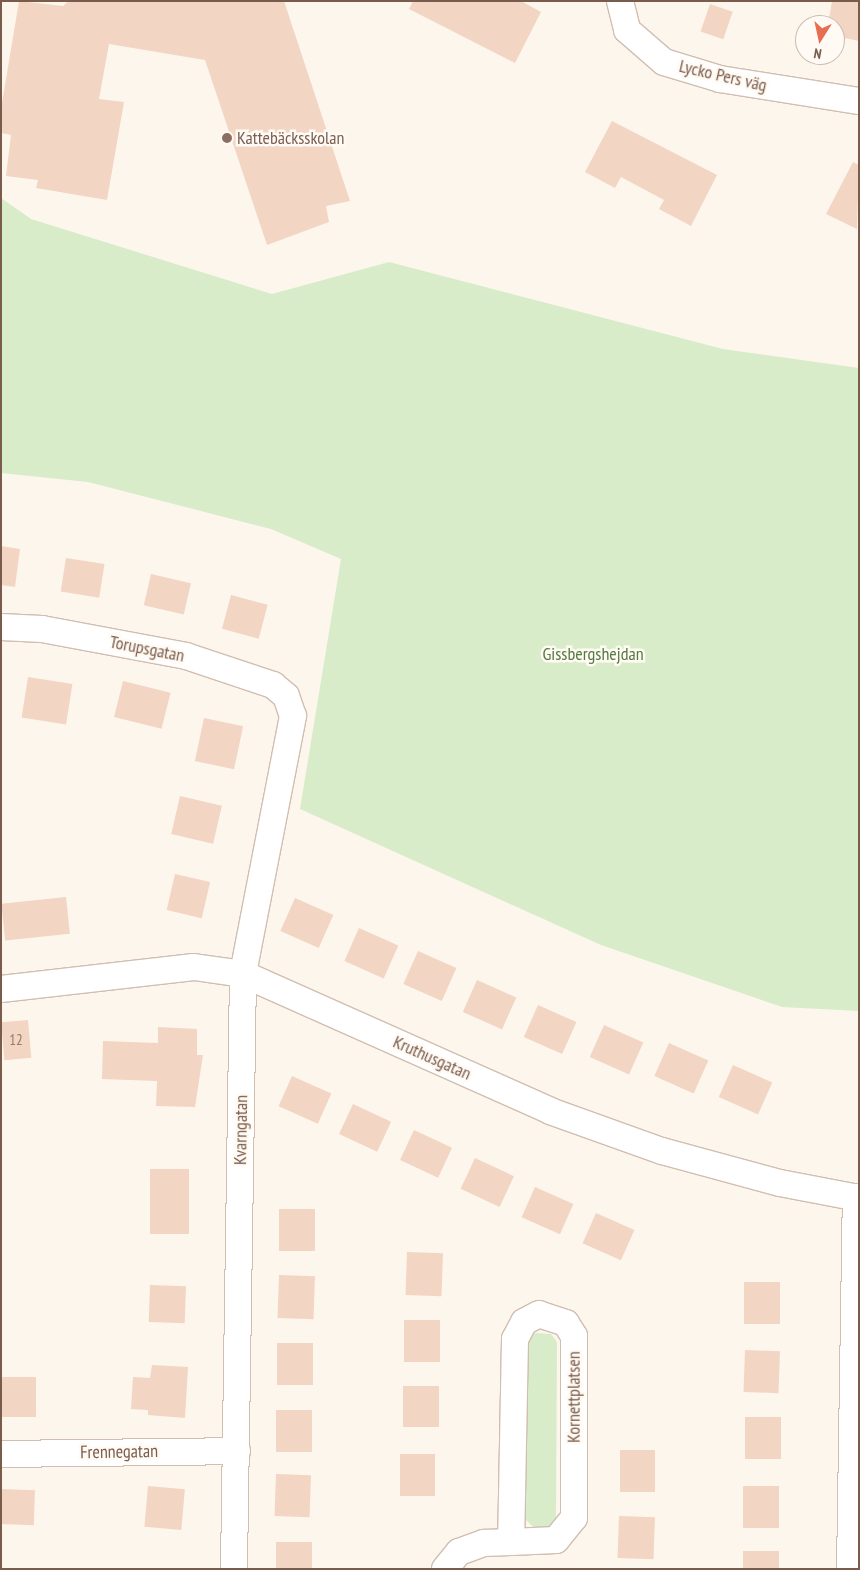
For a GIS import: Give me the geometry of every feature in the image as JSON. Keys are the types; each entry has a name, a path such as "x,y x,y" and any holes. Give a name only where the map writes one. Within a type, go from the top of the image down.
{"street":[{"name":"Lycko Pers väg","path":"620,1 627,30 664,62 720,79 859,101"},
{"name":"Torupsgatan","path":"1,627 42,629 186,656 272,685 286,696"},
{"name":"Kvarngatan","path":"234,1569 243,974 293,716 286,696"},
{"name":"Kruthusgatan","path":"1,989 194,967 243,974 550,1111 662,1151 780,1183 857,1197"},
{"path":"850,1569 857,1197"},
{"name":"Kornettplatsen","path":"445,1569 459,1552 484,1543 511,1542 556,1540 574,1518 574,1336 566,1323 539,1314 524,1322 516,1339 511,1542"},
{"name":"Frennegatan","path":"1,1454 237,1451"}],"green space":[{"name":"Gissbergshejdan","path":"1,198 31,219 272,294 389,262 723,349 859,368 859,1011 782,1007 601,945 300,809 341,559 271,529 88,482 1,473"},
{"path":"535,1333 551,1334 557,1342 556,1518 548,1529 534,1528 524,1518 526,1340"}],"building":[{"path":"19,1 63,6 69,1 284,1 350,201 326,206 329,222 267,245 205,60 109,44 99,99 124,102 107,200 36,188 38,180 6,176 11,135 1,133 1,109"},
{"path":"413,1 521,1 541,12 515,63 409,9"},
{"path":"832,1 859,1 859,41 845,38 845,15 830,15"},
{"path":"710,4 733,12 723,39 701,31"},
{"path":"612,121 717,175 691,226 659,209 664,200 621,177 615,188 585,172"},
{"path":"853,162 859,165 857,229 826,214"},
{"path":"1,546 20,549 15,587 1,585"},
{"path":"66,558 105,564 99,598 61,592"},
{"path":"151,574 191,583 184,614 144,605"},
{"path":"231,595 268,605 259,639 222,629"},
{"path":"28,677 72,684 66,725 22,717"},
{"path":"123,681 171,693 162,729 114,717"},
{"path":"204,718 243,726 234,769 195,761"},
{"path":"180,796 222,806 213,844 171,834"},
{"path":"175,874 210,882 202,918 167,910"},
{"path":"66,897 70,934 5,941 1,904"},
{"path":"295,898 333,915 319,948 280,931"},
{"path":"359,928 398,945 384,978 344,961"},
{"path":"418,951 456,968 442,1001 403,984"},
{"path":"477,980 516,997 502,1029 463,1012"},
{"path":"538,1005 576,1022 562,1054 524,1037"},
{"path":"28,1020 31,1058 4,1060 1,1022"},
{"path":"604,1025 643,1042 629,1074 590,1057"},
{"path":"158,1027 197,1029 197,1055 203,1055 195,1107 156,1106 157,1081 102,1079 103,1041 158,1043"},
{"path":"669,1043 708,1060 694,1093 654,1076"},
{"path":"733,1065 772,1082 758,1114 719,1097"},
{"path":"292,1076 331,1093 318,1124 279,1106"},
{"path":"353,1104 391,1122 377,1152 339,1134"},
{"path":"414,1130 452,1148 438,1178 400,1160"},
{"path":"475,1158 514,1176 500,1207 461,1189"},
{"path":"150,1169 189,1169 189,1234 150,1234"},
{"path":"535,1187 573,1204 560,1234 522,1217"},
{"path":"279,1209 315,1209 315,1251 279,1251"},
{"path":"596,1213 634,1230 621,1260 583,1243"},
{"path":"407,1252 443,1253 441,1296 405,1295"},
{"path":"279,1275 315,1276 313,1319 277,1318"},
{"path":"744,1282 780,1282 780,1324 744,1324"},
{"path":"150,1285 186,1286 185,1323 149,1322"},
{"path":"404,1320 440,1320 440,1362 404,1362"},
{"path":"277,1343 313,1343 313,1385 277,1385"},
{"path":"745,1350 780,1351 779,1393 744,1392"},
{"path":"152,1365 188,1367 185,1418 148,1415 148,1410 131,1409 133,1377 150,1378"},
{"path":"1,1377 36,1377 36,1417 1,1417"},
{"path":"403,1386 439,1386 439,1427 403,1427"},
{"path":"276,1410 312,1410 312,1452 276,1452"},
{"path":"745,1417 781,1417 781,1459 745,1459"},
{"path":"620,1450 655,1450 655,1492 620,1492"},
{"path":"400,1454 435,1454 435,1496 400,1496"},
{"path":"276,1474 311,1475 310,1517 275,1516"},
{"path":"148,1486 185,1489 181,1530 144,1527"},
{"path":"743,1486 779,1486 779,1528 743,1528"},
{"path":"1,1489 35,1490 34,1525 1,1524"},
{"path":"619,1516 655,1517 654,1559 618,1558"},
{"path":"276,1542 312,1542 312,1569 276,1569"},
{"path":"743,1551 779,1551 779,1569 743,1569"}],"place":[{"name":"Kattebäcksskolan","path":"227,138"}]}
